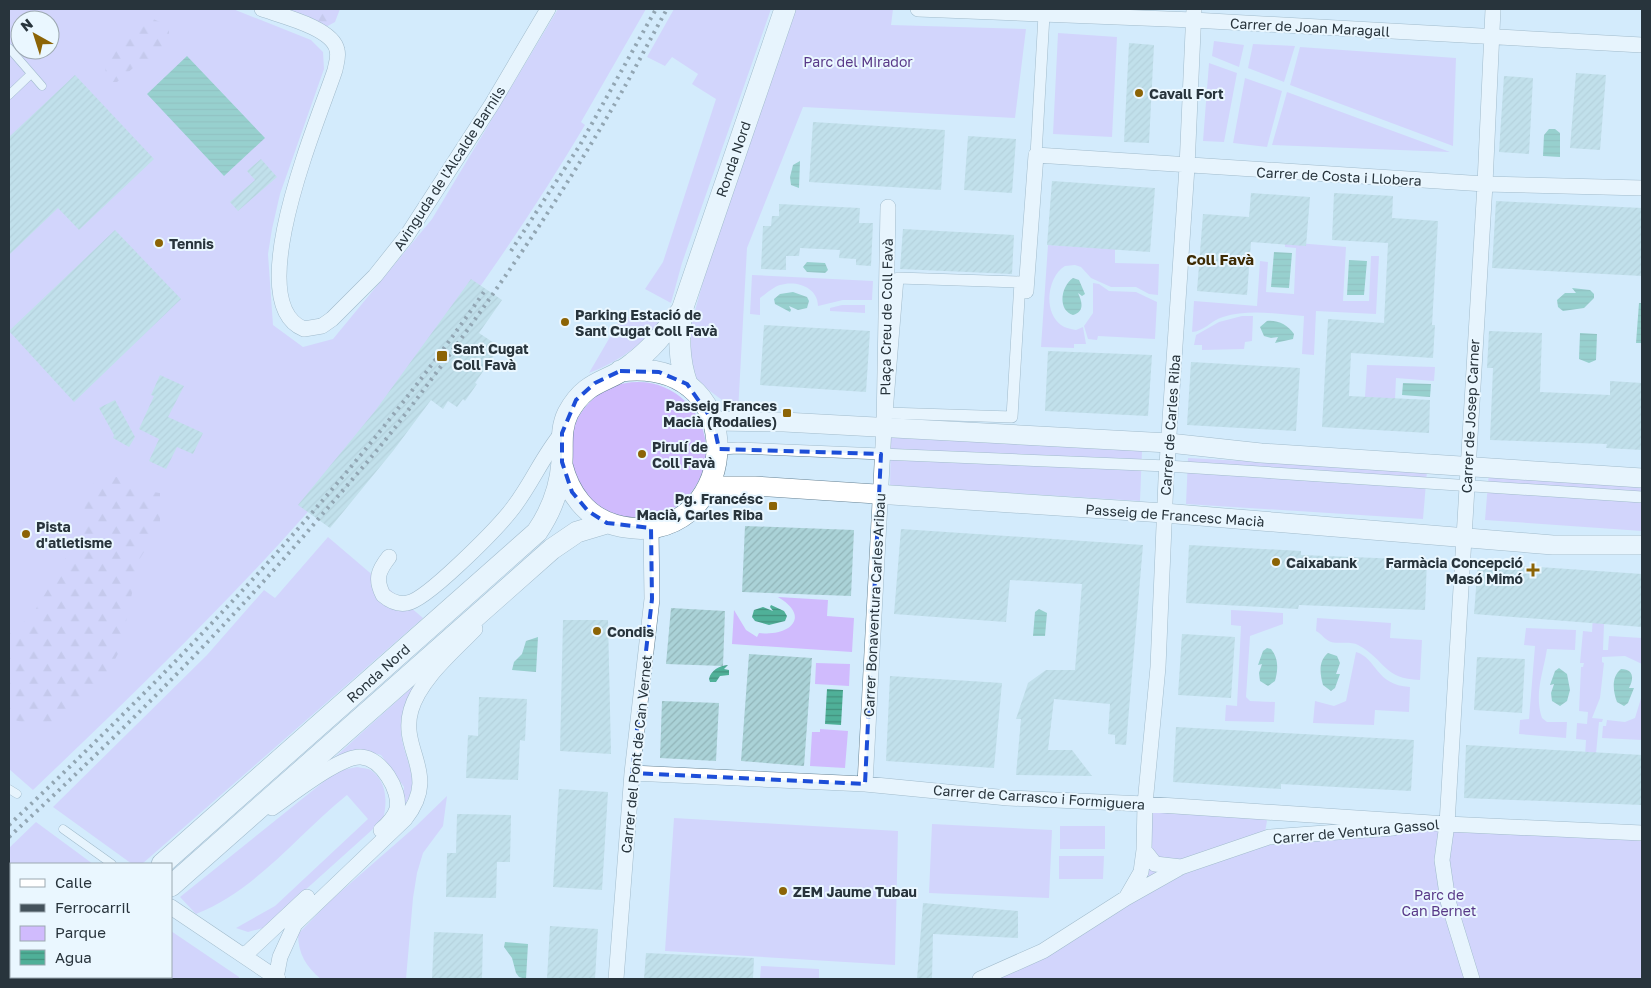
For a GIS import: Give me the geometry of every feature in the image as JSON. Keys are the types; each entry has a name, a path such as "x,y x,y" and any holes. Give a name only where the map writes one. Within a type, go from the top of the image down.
{"main road":[{"name":"Ronda Nord","path":"687,384 680,362 678,343 682,310 785,9"},
{"name":"Ronda Nord","path":"163,863 537,532 555,502 562,462 562,433 567,415 576,400 595,383 632,365 648,350 682,310"},
{"name":"Ronda Nord","path":"562,462 567,481 580,503 607,523 639,530 651,528 667,524 698,502 717,468 718,450 713,421 699,397 687,384 659,372 642,369 620,371"},
{"name":"Ronda Nord","path":"172,885 566,538 588,527 607,523"}],"street":[{"name":"Avinguda de l'Alcalde Barnils","path":"262,9 325,33 335,44 337,51 335,70 294,187 282,236 280,281 283,304 290,321 304,329 322,326 332,319 375,276 406,238 492,104 548,9"},
{"name":"Carrer de Joan Maragall","path":"918,9 1194,14 1491,38 1642,45"},
{"name":"Carrer de Josep Carner","path":"1472,979 1448,901 1442,860 1447,824 1485,184 1493,9"},
{"path":"1023,287 898,278 887,413 1012,417 1036,155 1044,12"},
{"name":"Carrer de Carles Riba","path":"1126,898 1140,872 1144,850 1145,804 1158,667 1164,513 1187,166 1194,14"},
{"name":"Carrer de Costa i Llobera","path":"1036,155 1485,184 1642,188"},
{"name":"Plaça Creu de Coll Favà","path":"884,427 888,207"},
{"path":"713,421 784,422 1170,443 1260,453 1467,465 1642,478"},
{"name":"Carrer Bonaventura Carles Aribau","path":"865,784 881,454 884,427"},
{"path":"389,557 377,578 383,595 398,604 409,603 418,599 433,588 509,513 533,478 550,446 562,433"},
{"path":"718,450 738,448 1167,466 1642,497"},
{"name":"Passeig de Francesc Macià","path":"708,486 755,486 1164,513 1553,545 1642,545"},
{"name":"Carrer del Pont de Can Vernet","path":"616,979 632,773 652,599 651,528"},
{"name":"Ronda Nord","path":"277,979 280,957 295,924 405,819 415,807 420,795 421,780 409,724 415,700 428,680 527,571"},
{"path":"210,852 286,798 349,758 361,756 373,761 382,769 396,794 397,806 390,822 244,956"},
{"name":"Carrer de Carrasco i Formiguera","path":"632,773 865,784 1008,798 1145,804 1447,824"},
{"path":"1447,824 1642,833"},
{"name":"Carrer de Ventura Gassol","path":"980,979 1043,951 1126,898 1181,867 1269,837 1447,824"},
{"name":"Carrer de Ventura Gassol","path":"1144,850 1155,864 1181,867"},
{"path":"172,908 277,979"}],"lane":[{"path":"9,48 42,86"},
{"path":"9,95 31,74"},
{"path":"9,789 17,794"},
{"path":"64,829 111,863"}],"highlighted area":[{"path":"620,371 659,372 687,384 713,421 719,449 881,454 865,784 632,773 652,599 651,528 607,523 588,511 572,492 562,462 562,433 576,400 595,383"}],"green space":[{"path":"9,9 233,9 311,40 323,52 324,69 280,194 268,254 273,325 303,347 333,339 432,219 558,9 646,9 581,122 585,125 527,218 465,308 366,442 306,514 207,620 33,790 9,769"},
{"path":"277,9 340,9 335,22 324,28"},
{"path":"674,9 771,9 682,263 671,303 645,289 663,262 716,99 692,84 698,74 672,57 665,66 647,57"},
{"name":"Parc del Mirador","path":"785,9 893,9 891,25 1026,29 1015,118 803,107 747,248 738,412 698,382 688,363 689,333 748,115"},
{"path":"151,18 169,26 169,43 156,57 140,62 117,82 106,82 105,55 125,35"},
{"path":"1058,33 1117,37 1112,137 1053,134"},
{"path":"1214,41 1244,45 1239,67 1212,56"},
{"path":"1253,44 1295,46 1284,82 1248,68"},
{"path":"1300,47 1456,58 1453,146 1290,85"},
{"path":"1209,63 1237,73 1224,142 1203,141"},
{"path":"1245,78 1282,91 1267,147 1233,143"},
{"path":"1287,92 1450,152 1272,145"},
{"path":"1285,242 1346,247 1343,301 1369,301 1371,256 1379,256 1376,314 1316,311 1314,355 1302,354 1304,316 1243,313 1219,319 1200,330 1192,332 1194,301 1257,306 1260,261 1268,262 1266,292 1294,294 1296,248 1285,247"},
{"path":"1048,245 1115,249 1115,263 1159,264 1158,295 1149,294 1136,287 1111,287 1091,278 1081,267 1075,265 1065,266 1054,278 1051,286 1050,304 1052,312 1055,319 1064,327 1076,330 1083,327 1086,344 1074,344 1074,348 1041,347"},
{"path":"752,275 873,281 872,300 843,300 818,306 814,294 805,286 786,284 775,287 760,298 760,315 750,314"},
{"path":"1093,283 1099,284 1109,291 1136,292 1157,302 1155,339 1098,336 1097,340 1088,339 1084,326 1093,313"},
{"path":"842,305 865,305 865,313 830,311 830,308"},
{"path":"667,314 651,333 632,349 612,363 589,373 621,318"},
{"path":"1242,316 1253,316 1252,341 1245,342 1244,349 1202,350 1202,345 1194,345 1196,335 1219,322"},
{"path":"1367,365 1435,367 1434,381 1396,378 1395,399 1365,397"},
{"path":"638,382 664,387 686,402 701,424 706,450 701,476 686,498 664,513 638,518 612,513 590,498 575,476 570,450 575,424 590,402 612,387"},
{"path":"891,435 1142,451 1140,501 979,491 890,489"},
{"path":"1188,458 1427,471 1423,519 1186,504"},
{"path":"1489,471 1642,482 1642,531 1485,520"},
{"path":"100,474 122,478 140,490 160,493 160,526 139,560 120,650 103,682 67,721 24,723 9,718 9,634 32,615 58,573 79,532 88,492"},
{"path":"328,537 423,618 143,863 131,863 53,807 207,655 264,590 275,598"},
{"path":"778,597 828,600 827,616 854,618 852,652 732,644 734,610 746,630 757,637 759,633 779,632 787,629 792,624 795,618 794,612 788,604"},
{"path":"1594,598 1605,598 1603,650 1608,650 1609,636 1642,638 1642,664 1625,656 1602,657 1602,662 1604,663 1600,698 1592,718 1603,719 1602,722 1599,722 1594,775 1584,774 1586,740 1576,739 1577,723 1587,724 1588,712 1579,711 1581,667 1583,667 1584,663 1580,663 1583,631 1592,632"},
{"path":"1231,610 1283,613 1283,624 1250,636 1246,697 1250,701 1275,702 1274,722 1225,721 1226,705 1237,706 1241,626 1231,625"},
{"path":"1317,618 1391,623 1390,638 1422,640 1420,680 1399,676 1358,645 1329,641 1316,631"},
{"path":"1526,628 1576,630 1575,650 1547,649 1539,692 1542,718 1547,722 1567,722 1566,738 1519,734 1520,720 1529,719 1535,646 1524,645"},
{"path":"1356,652 1363,655 1390,682 1410,687 1409,712 1375,710 1374,725 1313,723 1315,701 1334,706 1346,701"},
{"path":"816,663 850,664 849,686 815,684"},
{"path":"419,681 407,704 401,722 402,739 412,779 412,789 401,809 404,787 381,755 357,749 324,767"},
{"path":"1642,695 1642,740 1602,738 1603,726 1606,726 1607,720 1625,722 1635,718"},
{"path":"820,729 848,731 845,768 810,766 812,732 820,732"},
{"path":"357,767 371,770 381,781 385,794 383,820 263,928 248,932 236,928 275,906 368,819 347,795 276,860 238,891 218,904 196,914 180,897 337,771"},
{"path":"447,796 443,826 423,853 417,873 406,979 321,979 311,970 304,959 299,947 298,934 330,901 416,826"},
{"name":"Parc de Can Bernet","path":"1145,804 1261,814 1267,821 1265,832 1447,824 1642,833 1642,979 988,979 1127,897 1140,872"},
{"name":"ZEM Jaume Tubau","path":"674,818 898,831 895,965 665,951"},
{"path":"36,822 92,863 10,863 11,978 9,979 9,848"},
{"name":"ZEM Jaume Tubau","path":"932,824 1052,830 1049,898 929,893"},
{"path":"1060,826 1105,826 1105,849 1060,849"},
{"path":"1059,856 1104,856 1103,879 1059,879"},
{"path":"172,932 239,977 239,979 88,979 172,978"},
{"path":"761,966 819,969 819,979 760,979"}],"water":[{"path":"187,56 265,138 224,176 147,94"},
{"path":"1549,129 1555,129 1560,133 1560,157 1543,156 1544,135"},
{"path":"800,161 799,188 791,185 790,177 793,165"},
{"path":"1274,252 1292,253 1289,288 1271,287"},
{"path":"1349,260 1367,261 1364,295 1347,295"},
{"path":"807,262 825,263 828,270 825,273 807,272 803,267"},
{"path":"1073,278 1079,280 1085,294 1082,296 1078,293 1082,306 1077,314 1073,315 1065,308 1062,298 1066,286"},
{"path":"1572,288 1590,290 1594,294 1594,298 1584,308 1563,311 1558,307 1557,300 1565,293 1576,293"},
{"path":"793,292 807,297 809,301 807,308 798,310 789,306 790,312 775,304 774,299 780,294"},
{"path":"1639,303 1642,303 1642,343 1636,343"},
{"path":"1267,321 1279,322 1286,326 1294,334 1293,339 1275,343 1278,337 1264,336 1260,327"},
{"path":"1580,333 1597,334 1596,360 1589,363 1579,359"},
{"path":"1403,383 1431,384 1430,397 1402,395"},
{"path":"771,605 784,611 787,616 785,621 769,625 755,621 752,617 754,610 763,607 773,611 770,607"},
{"path":"1039,609 1047,613 1045,636 1033,636 1035,612"},
{"path":"538,637 536,672 512,670 514,662 522,654 526,641"},
{"path":"1267,648 1271,649 1274,653 1277,665 1275,681 1268,686 1260,681 1259,673 1262,664 1258,665 1263,651"},
{"path":"1328,653 1337,656 1340,663 1336,674 1340,674 1335,688 1331,691 1323,685 1321,672 1321,664"},
{"path":"728,665 724,669 729,670 729,675 720,676 716,682 710,682 710,676 714,671 719,667"},
{"path":"1559,668 1567,674 1570,690 1567,701 1560,706 1552,701 1551,693 1554,684 1550,685 1555,671"},
{"path":"1621,669 1631,673 1632,681 1629,688 1634,688 1628,703 1624,706 1617,702 1614,689 1614,680"},
{"path":"827,689 843,690 841,725 825,724"},
{"path":"505,942 528,944 526,979 519,977 516,973 512,958 504,947"}],"building":[{"name":"Cavall Fort","path":"1129,43 1154,45 1149,143 1124,142"},
{"path":"1576,73 1606,75 1600,150 1570,148"},
{"path":"75,75 154,159 79,230 58,208 9,255 9,137"},
{"path":"1504,76 1533,78 1529,154 1499,152"},
{"path":"813,122 945,130 941,190 809,182"},
{"path":"968,136 1016,139 1012,193 964,190"},
{"path":"261,159 277,177 238,211 230,202 255,180 247,171"},
{"path":"1052,181 1155,188 1150,252 1047,245"},
{"path":"1251,193 1310,197 1306,246 1251,242 1247,295 1197,291 1203,214 1249,217"},
{"path":"1334,193 1393,196 1392,218 1438,221 1432,325 1435,325 1433,358 1351,353 1349,396 1430,400 1429,433 1322,427 1328,319 1384,323 1388,243 1332,240"},
{"path":"1496,201 1642,208 1642,276 1492,268"},
{"path":"779,204 860,208 859,223 873,223 871,266 856,265 856,259 839,258 840,250 800,248 799,256 786,256 786,270 761,269 763,226 771,226 772,216 779,216"},
{"path":"903,229 1014,235 1012,274 900,269"},
{"path":"115,230 181,299 74,402 9,331"},
{"path":"471,279 502,300 479,333 494,343 489,350 495,354 465,401 463,399 457,407 448,401 443,409 431,400 393,451 330,528 298,505 375,411"},
{"path":"764,325 870,331 866,392 760,385"},
{"path":"1489,331 1542,333 1540,392 1610,395 1610,381 1642,383 1642,450 1606,448 1607,444 1490,440 1493,368 1487,368"},
{"path":"1048,351 1152,355 1148,416 1045,411"},
{"path":"1191,362 1300,368 1296,431 1187,425"},
{"path":"160,375 184,386 168,417 203,433 193,454 177,447 166,469 149,461 159,439 139,429 154,396 151,395"},
{"path":"115,400 135,437 129,447 113,438 114,435 99,408"},
{"path":"745,526 854,530 851,596 742,592"},
{"path":"901,529 1143,545 1126,745 1115,744 1115,735 1108,734 1110,704 1054,699 1048,750 1072,750 1092,776 1016,775 1021,719 1016,719 1028,683 1046,670 1075,670 1082,584 1010,580 1006,622 894,614"},
{"path":"1189,545 1301,551 1301,555 1427,560 1425,610 1299,605 1298,609 1186,603"},
{"path":"1478,563 1642,574 1642,627 1474,614"},
{"path":"671,608 725,611 723,666 666,664"},
{"path":"563,620 608,620 611,754 560,751"},
{"path":"1182,634 1235,637 1231,698 1178,695"},
{"path":"749,654 812,658 804,766 741,761"},
{"path":"1477,657 1525,659 1522,713 1474,710"},
{"path":"890,676 1002,683 994,768 886,761"},
{"path":"479,697 527,699 525,741 520,740 518,780 466,778 468,735 478,736"},
{"path":"662,701 719,703 716,761 660,758"},
{"path":"1176,727 1414,740 1411,791 1281,784 1281,789 1173,782"},
{"path":"1466,745 1642,755 1642,805 1464,798"},
{"path":"559,789 608,792 602,890 553,887"},
{"path":"457,814 511,815 510,862 497,862 496,898 446,897 447,853 456,853"},
{"path":"923,903 1018,911 1018,938 933,934 932,979 917,979"},
{"path":"550,926 598,929 595,979 547,979"},
{"path":"434,932 483,934 482,979 432,979"},
{"path":"646,953 754,958 753,979 644,979"}],"railway":[{"path":"511,251 580,145 656,9"},
{"path":"9,837 127,724 204,646 278,565 387,438 454,348 537,229 589,148 667,9"},
{"path":"9,825 138,699 262,569 379,433 434,362 486,289"}],"place":[{"name":"Cavall Fort","path":"1139,93"},
{"name":"Tennis","path":"159,243"},
{"name":"Parking Estació de Sant Cugat Coll Favà","path":"565,322"},
{"name":"Sant Cugat Coll Favà","path":"442,356"},
{"name":"Passeig Frances Macià (Rodalies)","path":"787,413"},
{"name":"Pirulí de Coll Favà","path":"642,454"},
{"name":"Pg. Francésc Macià, Carles Riba","path":"773,506"},
{"name":"Pista d'atletisme","path":"26,534"},
{"name":"Caixabank","path":"1276,562"},
{"name":"Farmàcia Concepció Masó Mimó","path":"1533,570"},
{"name":"Condis","path":"597,631"},
{"name":"ZEM Jaume Tubau","path":"783,891"}],"district":[{"name":"Coll Favà","path":"1220,259"}]}
